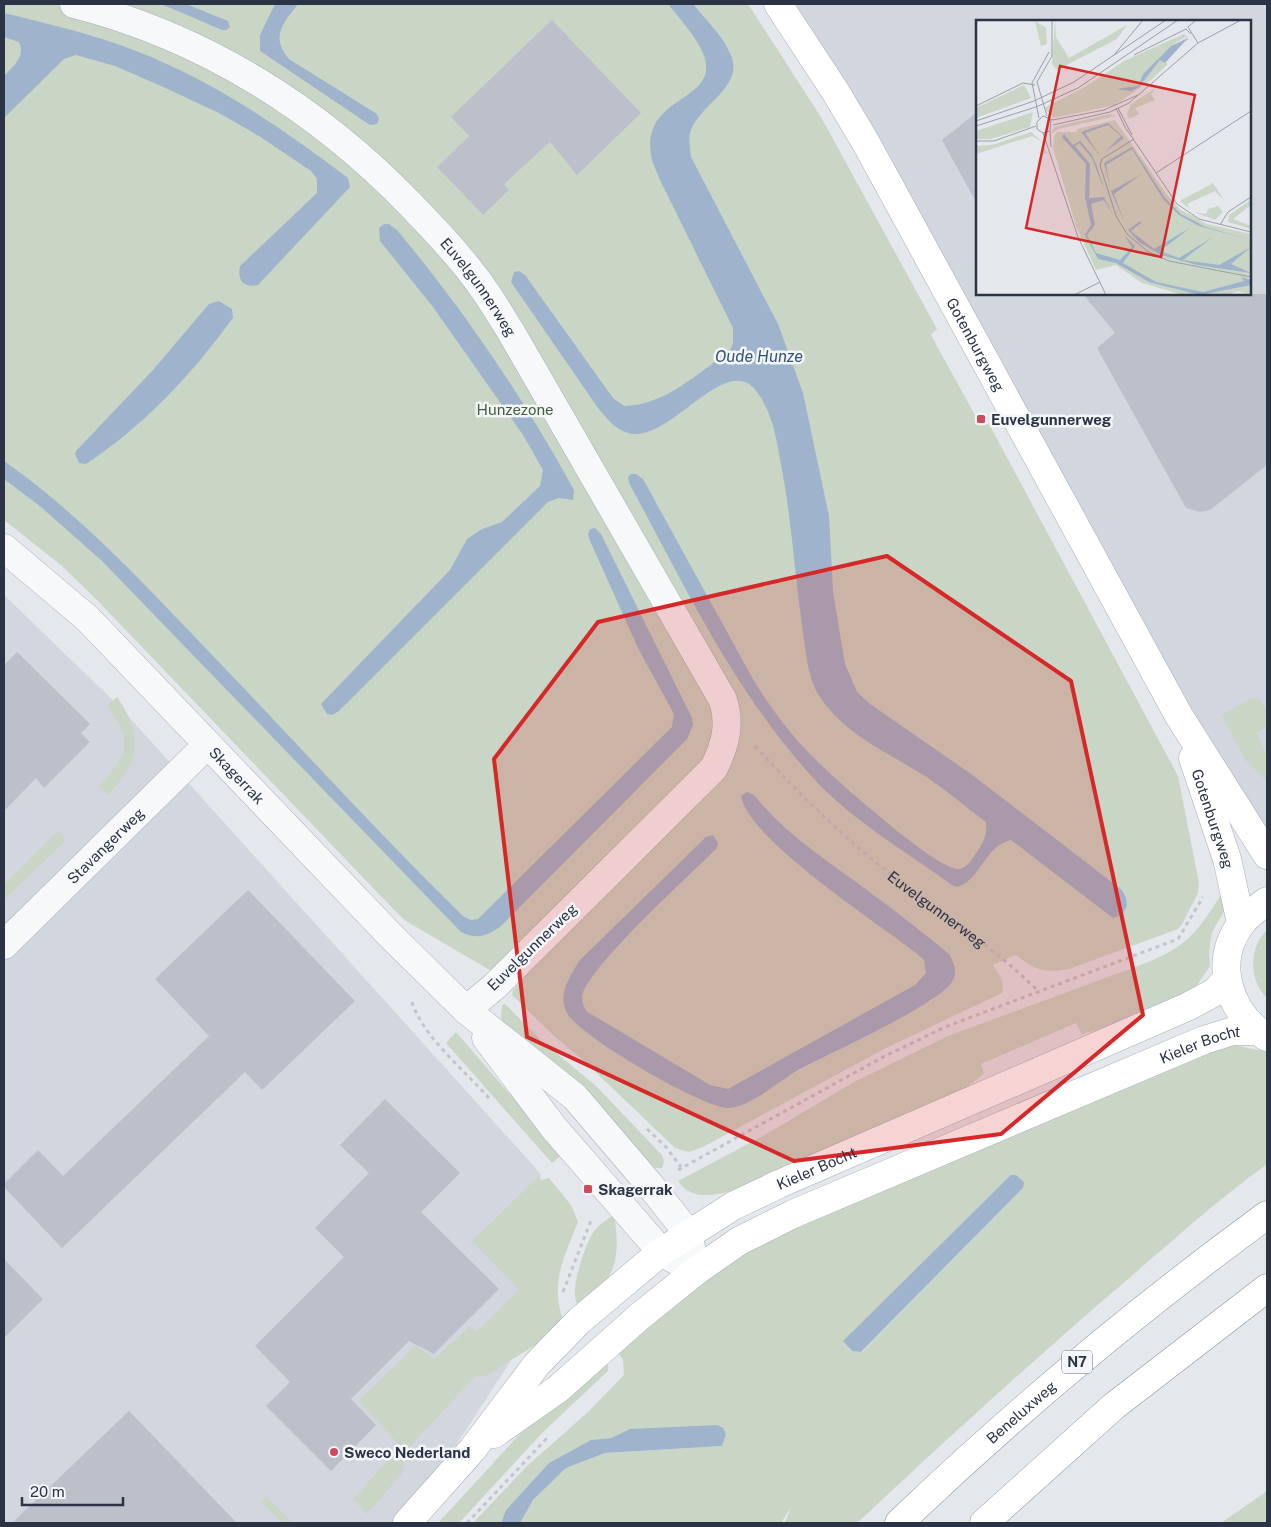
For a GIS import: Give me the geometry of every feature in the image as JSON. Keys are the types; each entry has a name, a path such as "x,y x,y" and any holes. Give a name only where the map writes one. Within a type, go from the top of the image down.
{"main road":[{"name":"Gotenburgweg","path":"778,4 836,91 866,143 1179,716 1267,855"},
{"name":"Gotenburgweg","path":"1179,716 1228,859 1241,923"},
{"path":"1262,1034 1236,1008 1226,979 1229,950 1241,923 1267,901"},
{"name":"Kieler Bocht","path":"407,1523 472,1450 537,1364 579,1322 661,1252 688,1233 733,1206 779,1184 1187,1008 1215,992 1226,979"},
{"name":"Kieler Bocht","path":"472,1450 558,1389 639,1317 696,1271 740,1241 810,1206 1204,1040 1233,1030 1262,1034"},
{"name":"Beneluxweg","path":"899,1523 995,1433 1075,1364 1169,1289 1267,1215"},
{"path":"984,1523 1114,1406 1267,1288"}],"street":[{"name":"Euvelgunnerweg","path":"74,4 136,22 224,62 266,86 307,113 352,148 383,176 456,253 480,285 543,386 720,694 726,708 727,724 722,751 714,768 495,986 466,1010"},
{"name":"Skagerrak","path":"4,548 88,618 207,745 466,1010 575,1097 688,1233 696,1271"},
{"name":"Stavangerweg","path":"4,945 207,745"},
{"name":"Skagerrak","path":"466,1010 554,1128 661,1252 696,1271"}],"path":[{"name":"Euvelgunnerweg","path":"727,724 750,740 789,784 873,860 998,953 1038,991"},
{"path":"681,1168 883,1057 945,1026 1178,939"}],"highlighted area":[{"path":"887,556 1071,681 1143,1015 1001,1134 794,1161 527,1037 494,759 598,622"}],"shaded area":[{"path":"775,4 1267,4 1267,874 865,124"},
{"path":"4,595 120,707 540,1173 545,1210 531,1330 405,1523 4,1523"}],"green space":[{"name":"Hunzezone","path":"4,4 748,4 821,117 937,329 931,334 932,337 981,426 989,424 1178,776 1199,883 1198,893 1178,929 1069,969 1047,971 1035,968 1016,955 993,965 1002,981 1002,993 884,1049 703,1147 689,1152 675,1148 512,995 513,990 525,977 504,963 493,972 406,921 398,914 96,599 62,566 4,520","holes":["947,988 932,1000 777,1082 704,1100 634,1064 594,1038 696,1083 727,1094"]},
{"path":"117,697 131,724 135,748 127,771 108,795 99,785 116,765 124,747 121,728 107,706"},
{"path":"1251,698 1260,700 1267,710 1267,727 1256,733 1267,755 1267,781 1245,760 1222,715"},
{"path":"58,831 66,840 4,900 4,884"},
{"path":"1223,892 1226,908 1212,932 1209,951 1210,966 1195,988 1133,1020 1082,1034 1076,1023 981,1064 984,1074 940,1107 733,1191 710,1195 696,1194 689,1192 678,1181 761,1137 856,1081 948,1036 1165,955 1185,941 1201,925"},
{"path":"1267,930 1267,998 1257,983 1253,964 1256,946"},
{"path":"505,1004 543,1042 596,1086 662,1155 664,1162 662,1168 655,1168 506,1028 501,1018 502,1005"},
{"path":"456,1032 562,1155 552,1163 446,1043"},
{"path":"1234,1045 1267,1052 1267,1164 1211,1208 1087,1314 857,1523 785,1523 791,1507 781,1523 520,1523 533,1500 566,1468 605,1453 722,1446 630,1429 611,1438 591,1440 549,1463 506,1510 501,1523 473,1523 526,1467 588,1412 624,1375 623,1360 617,1351 649,1320 749,1248 1205,1052","holes":["1023,1182 1023,1188 862,1352 851,1351 844,1341"]},
{"path":"538,1177 541,1180 549,1178 571,1205 578,1222 560,1270 558,1282 559,1306 563,1320 537,1344 484,1377 476,1376 412,1444 405,1457 401,1475 367,1514 353,1499 390,1458 399,1445 358,1401 416,1345 434,1359 469,1327 476,1332 519,1290 472,1241"},
{"path":"614,1215 617,1242 615,1260 609,1277 578,1305 575,1299 575,1291 578,1271 591,1236 604,1221"},
{"path":"604,1361 608,1364 608,1371 543,1432 459,1523 438,1523 519,1435"},
{"path":"1267,1491 1267,1523 1221,1523"},
{"path":"266,1496 293,1523 282,1523 261,1502"}],"water":[{"path":"161,4 186,4 228,21 230,27 222,30"},
{"path":"275,4 298,4 281,30 280,44 289,59 377,114 379,119 377,124 370,125 260,51 260,35"},
{"name":"Oude Hunze","path":"668,4 693,4 723,40 730,53 733,65 732,75 720,94 696,120 691,130 689,140 691,157 778,324 803,393 829,516 833,592 845,664 857,692 870,704 971,774 1122,890 1127,904 1124,911 1118,916 1113,918 1011,840 1002,843 994,849 965,884 957,887 952,885 863,823 816,781 760,712 713,638 629,483 628,477 631,474 636,474 643,479 760,691 789,730 813,757 886,822 931,856 949,866 960,869 966,866 984,840 986,822 925,776 855,733 830,710 816,690 810,674 807,657 788,510 776,440 771,420 757,392 744,382 728,382 712,390 657,428 640,434 623,431 612,424 598,408 511,282 514,272 519,271 525,275 613,398 624,406 639,404 667,394 730,351 733,343 733,328 660,180 651,155 651,136 656,122 666,111 698,86 704,76 706,64 705,57 696,41"},
{"path":"4,13 104,39 193,76 246,107 298,141 348,178 350,187 258,285 245,284 240,279 240,266 317,193 317,179 311,171 259,136 219,113 115,66 76,55 64,59 4,118 4,76 18,61 21,47 19,42 4,37"},
{"path":"384,224 389,224 397,230 422,260 492,356 555,456 574,490 573,500 559,498 548,502 339,711 332,715 327,714 321,704 450,570 467,539 482,529 502,522 540,486 543,470 523,435 433,307 380,241 379,228"},
{"path":"219,301 232,309 233,318 184,379 147,416 108,449 86,464 79,463 75,454 77,450 152,371 209,304"},
{"path":"4,461 55,500 126,565 394,847 463,916 471,920 478,919 672,727 674,714 639,650 590,541 588,534 590,529 595,528 601,534 692,718 693,725 687,739 500,927 481,936 472,936 461,932 102,561 41,507 4,479"},
{"path":"747,792 754,795 778,822 792,834 949,954 955,971 952,982 926,1003 795,1072 745,1104 729,1108 695,1097 643,1070 594,1038 576,1024 567,1013 563,999 566,986 579,961 706,837 713,835 718,843 717,848 620,943 602,965 588,983 582,996 582,1002 586,1011 710,1085 728,1089 915,985 926,973 924,960 915,952 789,857 766,834 749,814 741,796"},
{"path":"1011,1175 1016,1175 1024,1182 1023,1188 861,1352 852,1351 843,1341"},
{"path":"717,1425 723,1428 726,1434 722,1446 605,1453 566,1468 533,1500 520,1523 501,1523 506,1510 549,1463 591,1440 611,1438 630,1429"}],"building":[{"path":"552,20 641,113 577,175 550,142 504,184 509,190 483,215 437,167 469,136 451,117"},
{"path":"976,113 976,202 942,140"},
{"path":"1267,294 1267,465 1210,510 1200,512 1186,508 1097,348 1115,333 1084,295"},
{"path":"17,652 90,724 81,733 90,742 44,788 36,778 4,811 4,665"},
{"path":"248,890 355,1001 262,1090 245,1072 62,1248 4,1187 4,1184 38,1150 63,1176 209,1036 155,979"},
{"path":"385,1099 460,1173 421,1212 499,1289 434,1354 409,1341 351,1399 376,1425 331,1471 266,1406 290,1382 255,1346 344,1257 315,1228 369,1173 340,1145"},
{"path":"4,1259 43,1299 4,1338"},
{"path":"129,1411 237,1523 12,1523"}],"place":[{"name":"Euvelgunnerweg","path":"981,419"},
{"name":"Skagerrak","path":"588,1189"},
{"name":"Sweco Nederland","path":"334,1452"}]}
